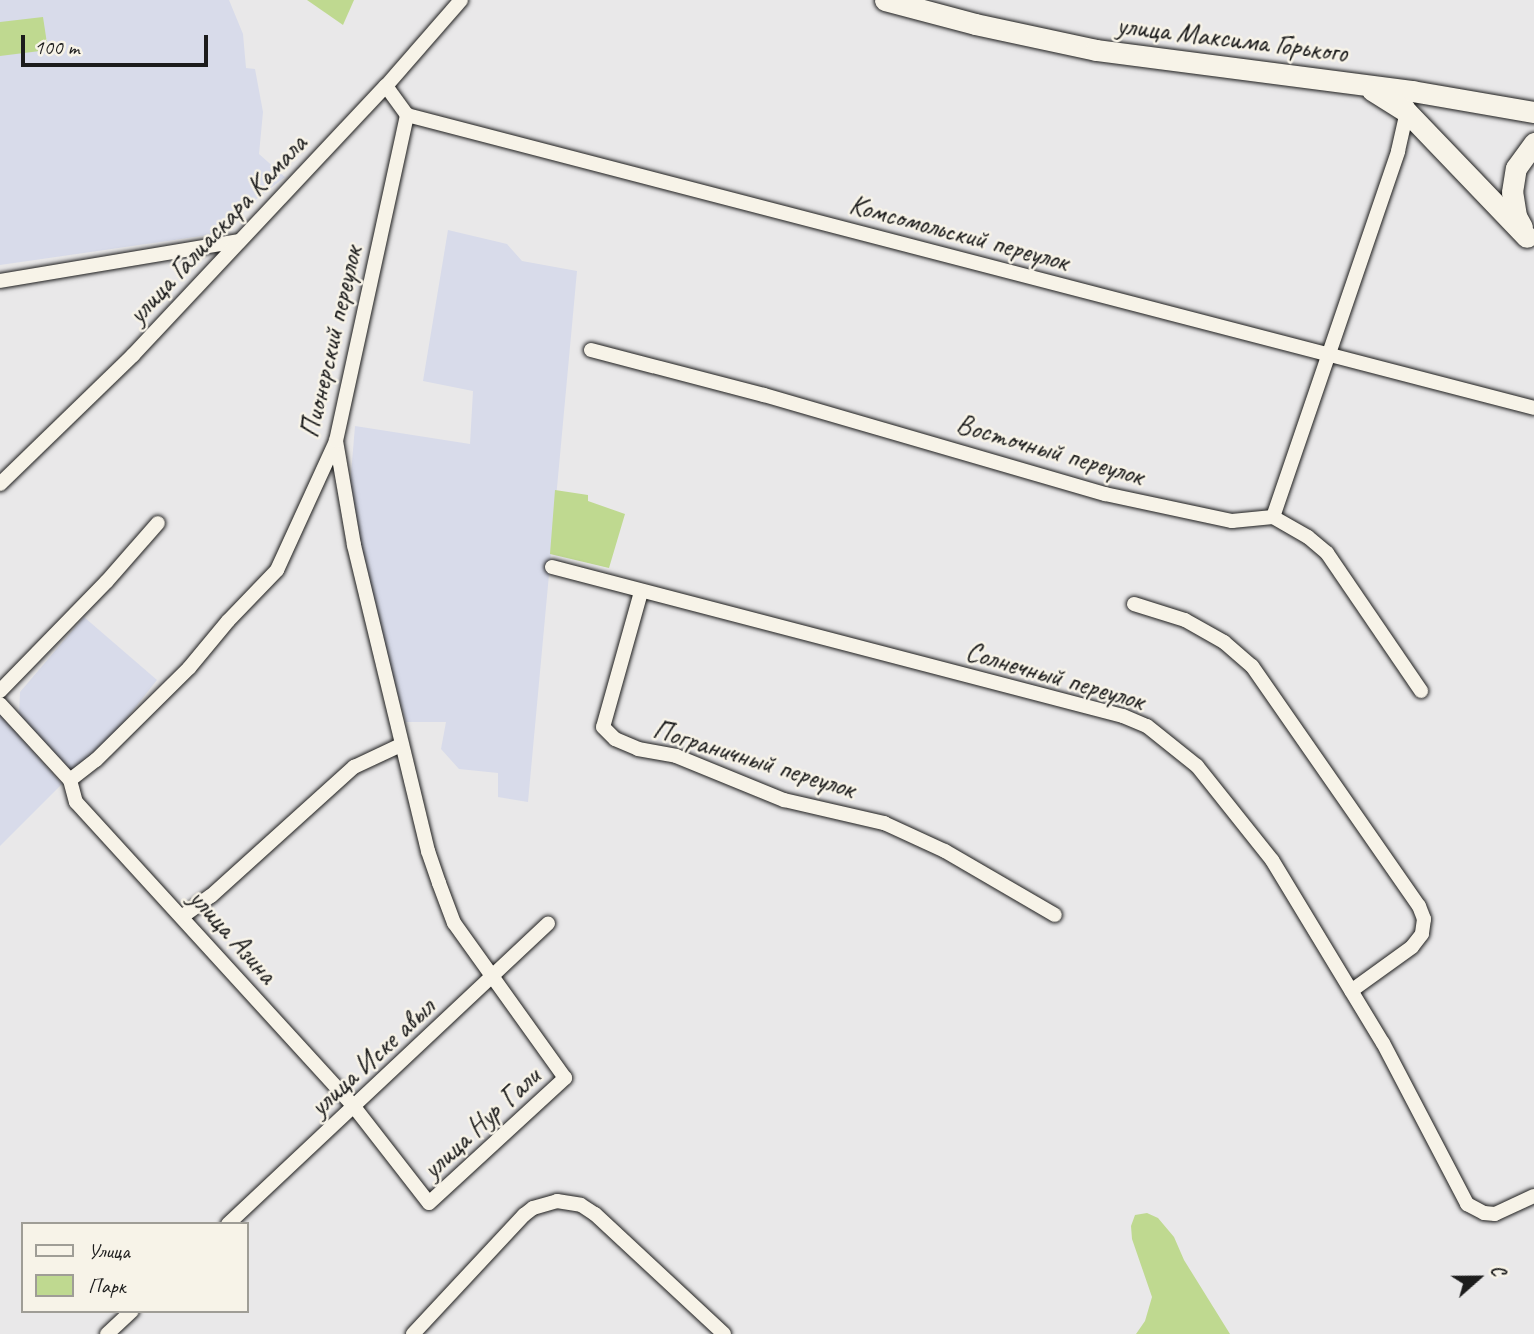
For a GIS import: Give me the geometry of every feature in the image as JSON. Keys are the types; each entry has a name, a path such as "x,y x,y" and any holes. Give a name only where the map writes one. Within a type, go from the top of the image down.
{"main road":[{"name":"улица Максима Горького","path":"885,0 975,24 1096,50 1358,83 1534,112"},
{"path":"1358,83 1389,98 1407,112 1531,240"},
{"path":"1531,240 1516,216 1512,192 1516,168 1534,142"}],"street":[{"name":"улица Галиаскара Камала","path":"0,484 133,355 386,86 461,0"},
{"path":"386,86 407,116"},
{"path":"1412,91 1394,163 1326,354 1273,517 1308,537 1327,554 1421,691"},
{"name":"Комсомольский переулок","path":"407,116 1534,408"},
{"name":"Пионерский переулок","path":"70,780 96,760 189,668 228,621 277,570 336,441 407,116"},
{"path":"0,281 239,241"},
{"name":"Восточный переулок","path":"591,350 790,402 1105,494 1232,521 1256,522 1273,517"},
{"path":"336,441 354,545 428,851 454,923 492,978"},
{"path":"0,691 107,581 158,523"},
{"name":"Солнечный переулок","path":"552,567 1123,716 1147,726 1197,766 1272,860 1383,1043 1467,1204 1484,1213 1495,1214 1534,1196"},
{"name":"Пограничный переулок","path":"641,592 603,727 615,739 638,748 676,756 783,800 884,823 945,851 1055,915"},
{"path":"1134,604 1185,620 1224,642 1252,666 1419,906 1424,919 1422,934 1412,947 1351,991"},
{"name":"улица Азина","path":"0,704 70,780 76,802 183,916 355,1108 429,1203"},
{"path":"183,916 211,896 354,767 401,745"},
{"name":"улица Иске авыл","path":"230,1222 355,1108 548,924"},
{"name":"улица Нур Гали","path":"429,1203 565,1078 492,978"},
{"path":"413,1334 524,1215 533,1208 557,1201 581,1205 595,1214 724,1334"},
{"path":"107,1334 130,1313"}],"shaded area":[{"path":"0,0 229,0 243,34 246,68 255,69 263,112 259,154 285,177 209,235 0,265"},
{"path":"448,230 507,244 522,261 577,271 528,802 498,797 498,773 459,769 441,749 446,722 406,722 375,621 350,486 355,426 470,444 473,391 423,381"},
{"path":"84,617 157,680 115,733 71,772 19,717 20,692"},
{"path":"0,715 62,784 0,846"}],"green space":[{"path":"307,0 354,0 343,25"},
{"path":"43,17 48,50 0,56 0,22"},
{"path":"555,490 588,495 588,501 625,514 609,568 550,554"},
{"path":"1147,1213 1158,1218 1174,1237 1184,1260 1230,1334 1136,1334 1145,1321 1152,1297 1132,1239 1131,1226 1135,1215"}]}
